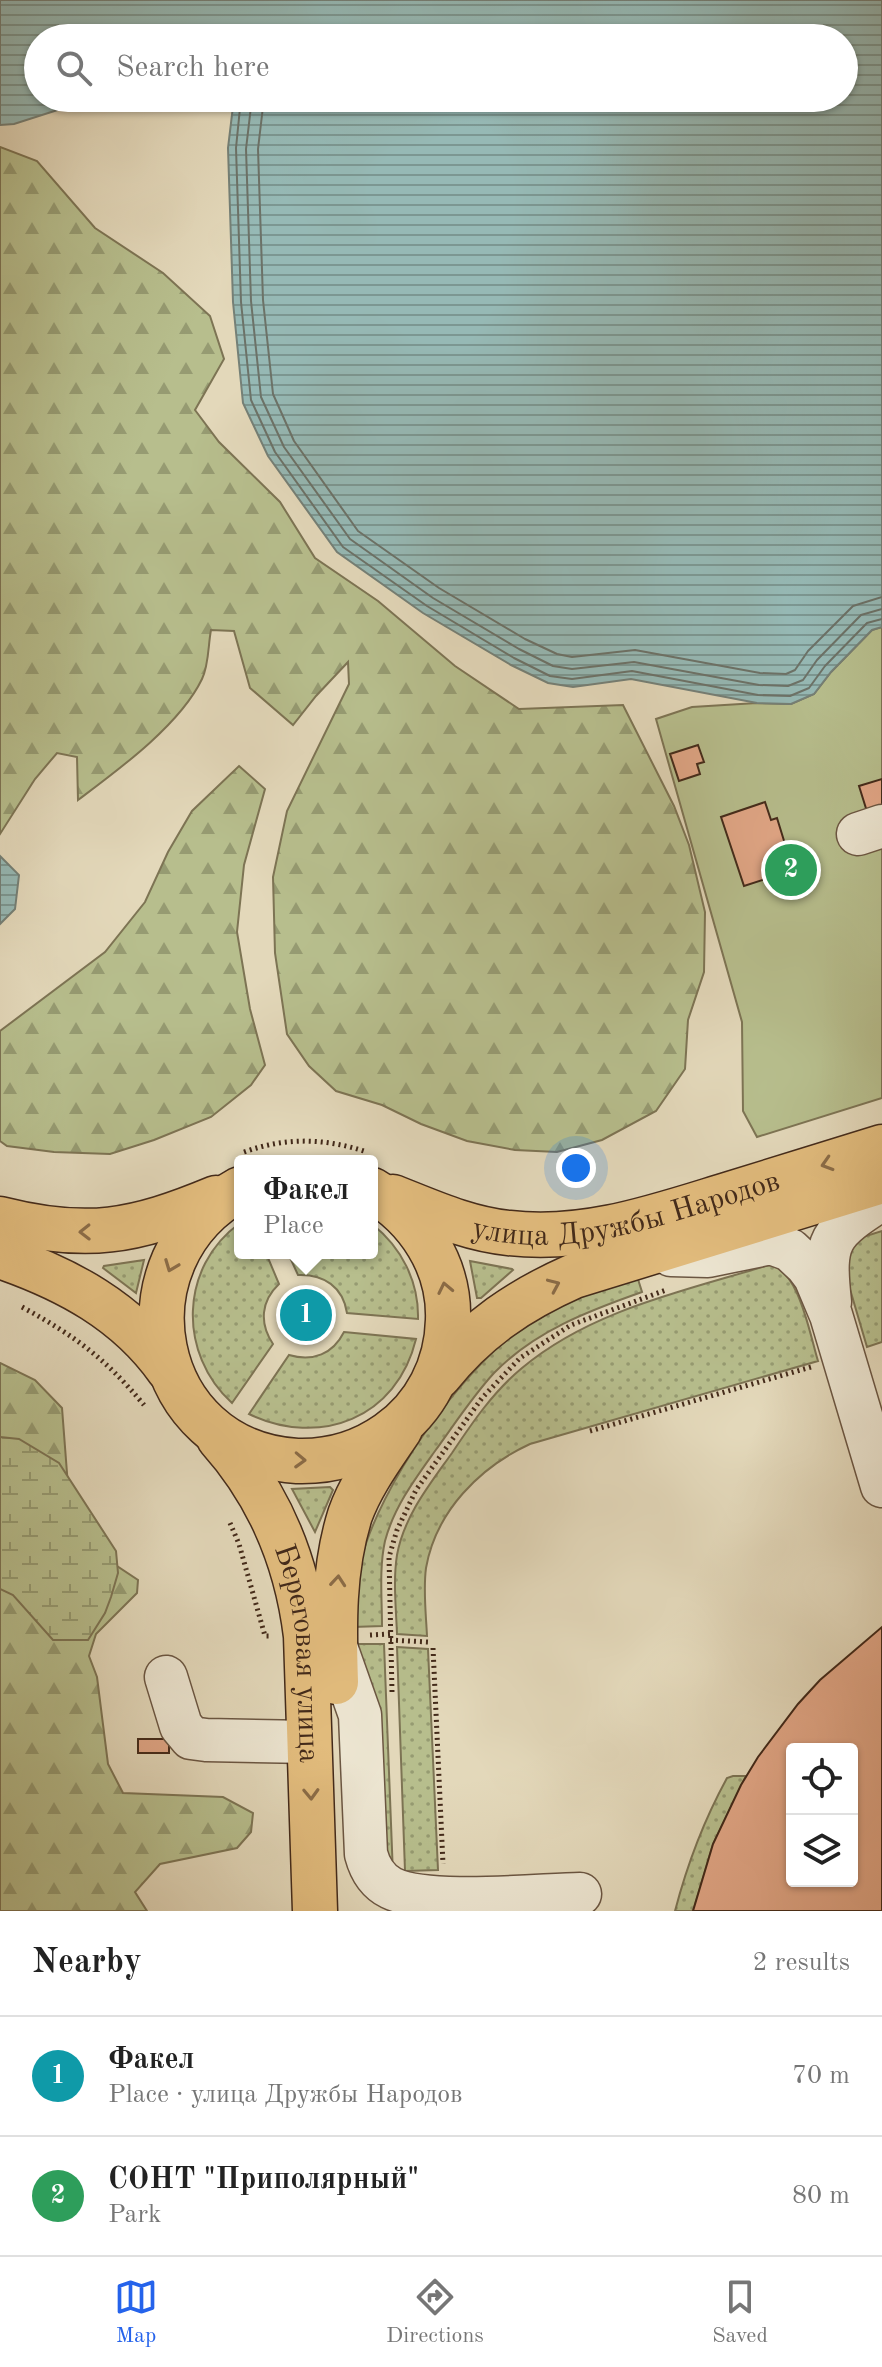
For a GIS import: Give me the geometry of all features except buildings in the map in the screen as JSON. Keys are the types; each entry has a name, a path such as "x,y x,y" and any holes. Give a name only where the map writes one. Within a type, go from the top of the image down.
{"main road":[{"name":"улица Дружбы Народов","path":"378,1181 451,1220 509,1233 566,1234 648,1220 882,1147"},
{"path":"0,1219 65,1232 115,1230 179,1213 234,1180"},
{"name":"улица Дружбы Народов","path":"419,1402 453,1359 504,1312 574,1276 882,1181"},
{"path":"172,1375 160,1321 164,1284 177,1249 234,1182"},
{"path":"204,1421 235,1443 270,1457 326,1460 379,1441 419,1402 439,1370 448,1334 448,1305 443,1278 428,1243 378,1185"},
{"path":"0,1256 79,1290 112,1310 152,1346 172,1375"},
{"name":"Береговая улица","path":"172,1375 192,1407 253,1481 286,1549 296,1583 306,1636 315,1911"},
{"name":"Береговая улица","path":"344,1911 335,1644 339,1567 351,1513 365,1482 419,1402"}],"lane":[{"path":"831,1315 827,1258 834,1235 871,1210"},
{"path":"639,1254 708,1256 761,1243 781,1245 806,1265 815,1277 831,1315 882,1486"},
{"path":"335,1644 360,1715 369,1865"},
{"path":"166,1677 181,1726 191,1738 309,1742"},
{"path":"340,1790 374,1875 391,1888 580,1894"},
{"path":"396,1911 445,1888"}],"path":[{"path":"269,1155 288,1141 339,1144 350,1155"},
{"path":"392,1702 389,1557 397,1530 416,1490 482,1398 520,1358 571,1325 680,1286"},
{"path":"12,1302 61,1328 94,1351 118,1373 154,1417"},
{"path":"590,1431 824,1364"},
{"path":"229,1521 239,1544 265,1636"},
{"path":"390,1640 428,1642"},
{"path":"433,1648 445,1888"}],"green space":[{"path":"0,147 37,161 95,228 163,273 210,316 224,359 195,410 219,442 280,502 315,558 378,601 455,666 519,709 623,705 674,806 689,845 705,912 704,972 688,1020 685,1069 656,1111 602,1140 557,1152 515,1150 467,1141 382,1105 336,1091 309,1066 287,1034 275,953 273,877 287,811 349,684 348,662 293,725 250,688 234,631 211,630 202,679 164,730 78,800 77,757 57,753 35,779 0,834"},
{"path":"882,627 882,1098 757,1137 743,1111 742,1022 656,719 692,707 791,704 814,694 872,630"},
{"path":"239,766 265,789 244,865 237,932 250,1009 265,1065 251,1085 211,1117 110,1154 7,1146 0,1141 0,1031 105,952 145,902 168,852 192,811"},
{"path":"234,1228 234,1259 269,1259 279,1284 268,1298 264,1312 268,1336 273,1344 232,1403 214,1383 202,1360 195,1336 193,1311 196,1286 205,1263 220,1241"},
{"path":"378,1229 400,1254 412,1278 418,1319 347,1313 341,1296 331,1284 316,1277 298,1275 291,1259 378,1259"},
{"path":"882,1231 882,1342 867,1347 847,1279 848,1251 863,1237"},
{"path":"144,1260 136,1293 103,1268 104,1266"},
{"path":"470,1261 513,1270 481,1298 477,1298"},
{"path":"769,1265 779,1269 796,1290 818,1361 530,1444 494,1465 463,1493 439,1528 431,1547 426,1568 427,1636 397,1634 396,1565 405,1527 467,1430 511,1377 549,1348 608,1317 640,1304"},
{"path":"637,1276 642,1292 582,1315 545,1334 510,1358 478,1392 413,1483 394,1517 385,1541 382,1562 382,1626 353,1627 359,1568 371,1531 403,1466 448,1402 497,1349 534,1320 577,1298"},
{"path":"306,1294 322,1300 328,1316 322,1332 306,1338 290,1332 284,1316 290,1300"},
{"path":"344,1332 416,1339 406,1366 392,1389 374,1406 352,1419 328,1426 302,1428 276,1424 249,1414 289,1355 314,1357 334,1346"},
{"path":"0,1363 35,1380 62,1408 68,1486 108,1560 138,1580 137,1593 96,1634 89,1656 97,1677 108,1764 123,1793 223,1797 253,1813 251,1832 237,1848 160,1864 135,1892 147,1911 0,1911"},
{"path":"0,1437 19,1439 59,1463 116,1551 118,1573 111,1597 88,1640 53,1640 13,1595 0,1589"},
{"path":"330,1487 333,1490 315,1532 292,1489"},
{"path":"354,1644 384,1644 393,1875 388,1872"},
{"path":"397,1647 428,1649 438,1870 405,1871"},
{"path":"746,1776 713,1844 693,1911 675,1911 704,1826 727,1778"}],"water":[{"path":"0,0 882,0 882,627 872,630 814,694 791,704 757,703 631,679 573,687 548,683 511,665 423,613 337,552 268,456 243,403 233,302 228,148 232,112 858,112 858,24 24,24 24,112 51,112 14,124 0,125"},
{"path":"0,856 19,875 15,909 0,924"}],"place":[{"name":"СОНТ \"Приполярный\"","path":"791,870"},
{"name":"Факел","path":"306,1315"}]}
